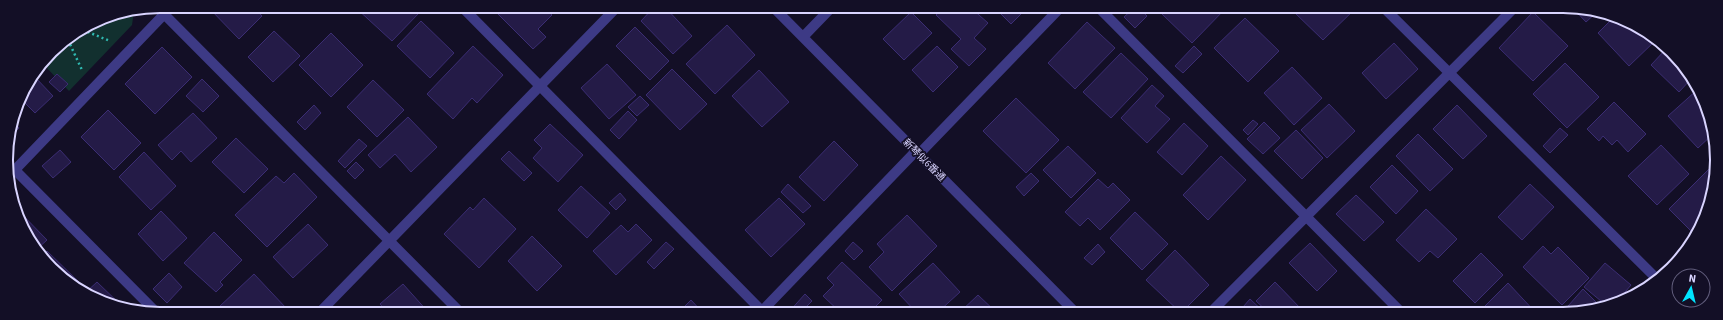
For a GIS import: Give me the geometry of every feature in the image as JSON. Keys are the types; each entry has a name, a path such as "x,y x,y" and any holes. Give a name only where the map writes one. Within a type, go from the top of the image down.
{"street":[{"path":"13,171 158,13"},
{"path":"164,13 455,307"},
{"path":"468,13 756,307"},
{"path":"325,307 611,13"},
{"name":"新琴似6番通","path":"779,13 1070,307"},
{"path":"803,37 826,13"},
{"path":"766,307 1055,13"},
{"path":"1104,13 1396,307"},
{"path":"1389,13 1654,276"},
{"path":"1216,307 1509,13"},
{"path":"13,173 151,307"}],"path":[{"path":"88,32 117,44"},
{"path":"70,44 85,76"}],"green space":[{"path":"133,16 132,25 69,91 46,67 49,63 63,49 86,33 104,24"}],"building":[{"path":"214,13 259,13 262,16 239,39"},
{"path":"361,13 419,13 392,41"},
{"path":"550,13 552,15 538,29 546,37 533,49 498,14"},
{"path":"648,13 671,13 692,36 673,54 641,21"},
{"path":"910,13 912,13 932,33 904,60 883,39"},
{"path":"938,13 977,13 988,23 974,38 986,49 969,66 951,49 961,39 936,15"},
{"path":"1000,13 1022,13 1011,24"},
{"path":"1128,13 1144,13 1147,16 1135,28 1124,17"},
{"path":"1161,13 1221,13 1192,43"},
{"path":"1295,13 1351,13 1323,40"},
{"path":"1532,13 1534,13 1568,46 1533,81 1499,48"},
{"path":"1578,14 1592,16 1586,22"},
{"path":"1245,18 1279,51 1248,82 1214,48"},
{"path":"421,21 454,53 430,78 397,46"},
{"path":"1610,21 1628,28 1652,43 1629,66 1598,33"},
{"path":"1087,22 1115,48 1075,89 1048,63"},
{"path":"727,25 755,55 715,94 686,64"},
{"path":"635,27 669,61 650,80 616,46"},
{"path":"274,31 300,56 273,82 248,57"},
{"path":"331,33 363,65 331,97 299,65"},
{"path":"1394,43 1418,69 1386,99 1362,73"},
{"path":"473,46 503,75 477,103 472,98 453,119 427,94"},
{"path":"937,46 958,67 933,92 912,70"},
{"path":"1194,46 1202,54 1183,73 1175,66"},
{"path":"162,47 192,77 155,114 125,84"},
{"path":"1663,52 1674,63 1688,83 1679,92 1651,65"},
{"path":"1121,53 1148,79 1111,118 1083,92"},
{"path":"1565,63 1599,97 1567,128 1533,94"},
{"path":"607,64 636,95 609,119 581,88"},
{"path":"1292,67 1322,98 1294,125 1264,93"},
{"path":"672,69 707,104 680,130 646,95"},
{"path":"759,70 789,102 762,127 732,96"},
{"path":"57,74 68,84 60,92 49,82"},
{"path":"37,79 53,96 35,113 25,103"},
{"path":"202,79 219,96 203,112 186,96"},
{"path":"373,80 404,110 377,137 347,107"},
{"path":"1152,85 1164,96 1155,106 1170,119 1147,143 1121,118"},
{"path":"1694,93 1705,122 1708,138 1698,148 1668,116"},
{"path":"640,96 649,105 637,116 628,107"},
{"path":"1016,98 1059,140 1026,173 983,131"},
{"path":"1614,102 1646,134 1628,152 1617,140 1612,145 1603,136 1599,141 1587,129"},
{"path":"1329,104 1355,131 1327,158 1301,130"},
{"path":"314,105 321,113 305,130 297,122"},
{"path":"1457,105 1487,136 1463,159 1433,129"},
{"path":"108,110 141,143 114,170 81,137"},
{"path":"628,111 637,120 619,139 610,130"},
{"path":"193,113 217,138 191,162 181,151 172,160 158,145"},
{"path":"408,117 437,147 411,172 395,154 380,168 368,155"},
{"path":"1253,120 1258,124 1248,135 1243,130"},
{"path":"1264,122 1280,138 1263,154 1247,139"},
{"path":"1184,123 1208,146 1182,175 1157,152"},
{"path":"550,124 583,155 558,182 533,158 542,148 534,140"},
{"path":"1560,128 1568,135 1550,153 1543,146"},
{"path":"1296,130 1323,158 1302,179 1274,151"},
{"path":"1418,134 1453,169 1430,191 1396,156"},
{"path":"236,138 268,169 244,193 212,162"},
{"path":"359,139 367,146 345,168 338,161"},
{"path":"834,141 858,165 824,201 799,177"},
{"path":"1661,145 1689,174 1657,205 1628,176"},
{"path":"1068,146 1096,173 1071,198 1043,170"},
{"path":"60,150 71,162 53,178 42,166"},
{"path":"509,151 532,173 524,181 501,159"},
{"path":"144,152 176,186 151,210 119,177"},
{"path":"1221,156 1246,180 1208,220 1183,195"},
{"path":"356,162 364,170 355,179 347,171"},
{"path":"1392,165 1418,191 1396,214 1370,187"},
{"path":"1710,168 1705,198 1699,216 1691,231 1669,209"},
{"path":"294,173 317,197 267,247 235,215 276,176 284,183"},
{"path":"1031,173 1039,181 1024,196 1016,187"},
{"path":"1098,179 1108,188 1113,183 1130,200 1100,230 1088,218 1080,226 1065,212"},
{"path":"788,184 811,206 803,213 781,192"},
{"path":"1530,184 1554,207 1522,240 1498,217"},
{"path":"581,186 610,213 587,238 558,210"},
{"path":"620,193 626,200 616,210 609,203"},
{"path":"1356,195 1384,222 1364,241 1336,214"},
{"path":"484,198 516,229 479,268 444,234 470,207 473,210"},
{"path":"779,198 805,224 771,257 745,230"},
{"path":"1426,209 1457,239 1438,258 1430,251 1419,262 1396,240"},
{"path":"161,211 187,238 163,261 138,234"},
{"path":"1135,212 1168,244 1142,270 1110,238"},
{"path":"907,215 937,246 892,291 869,267 884,252 877,244"},
{"path":"24,217 47,240 41,246"},
{"path":"308,224 328,245 293,278 273,257"},
{"path":"636,224 652,240 616,275 593,251 621,225 628,232"},
{"path":"214,232 242,260 220,282 223,285 216,292 184,263"},
{"path":"532,236 562,266 537,291 508,261"},
{"path":"666,242 674,249 654,269 647,262"},
{"path":"853,242 863,251 854,260 845,251"},
{"path":"1310,243 1337,271 1317,291 1289,263"},
{"path":"1098,244 1105,252 1092,265 1084,258"},
{"path":"1543,246 1551,254 1558,247 1589,278 1562,305 1523,267"},
{"path":"1175,250 1209,285 1187,307 1175,307 1146,280"},
{"path":"47,251 80,283 63,271 46,253"},
{"path":"1481,253 1503,275 1475,303 1453,281"},
{"path":"842,262 882,300 875,307 835,307 823,296 834,285 827,278"},
{"path":"933,263 960,292 944,307 911,307 899,294"},
{"path":"1605,263 1631,285 1623,294 1602,302 1584,287"},
{"path":"169,273 182,287 167,303 153,289"},
{"path":"254,274 285,307 219,307"},
{"path":"97,282 116,300 104,296 89,289"},
{"path":"1275,282 1299,307 1262,307 1256,301"},
{"path":"1508,283 1530,307 1486,307 1485,306"},
{"path":"403,284 424,307 383,307 380,304"},
{"path":"1583,289 1597,303 1582,306 1567,307"},
{"path":"805,294 812,301 806,307 793,307"},
{"path":"978,295 991,307 965,307"},
{"path":"1250,299 1259,307 1243,307"},
{"path":"691,300 697,307 684,307"}]}
